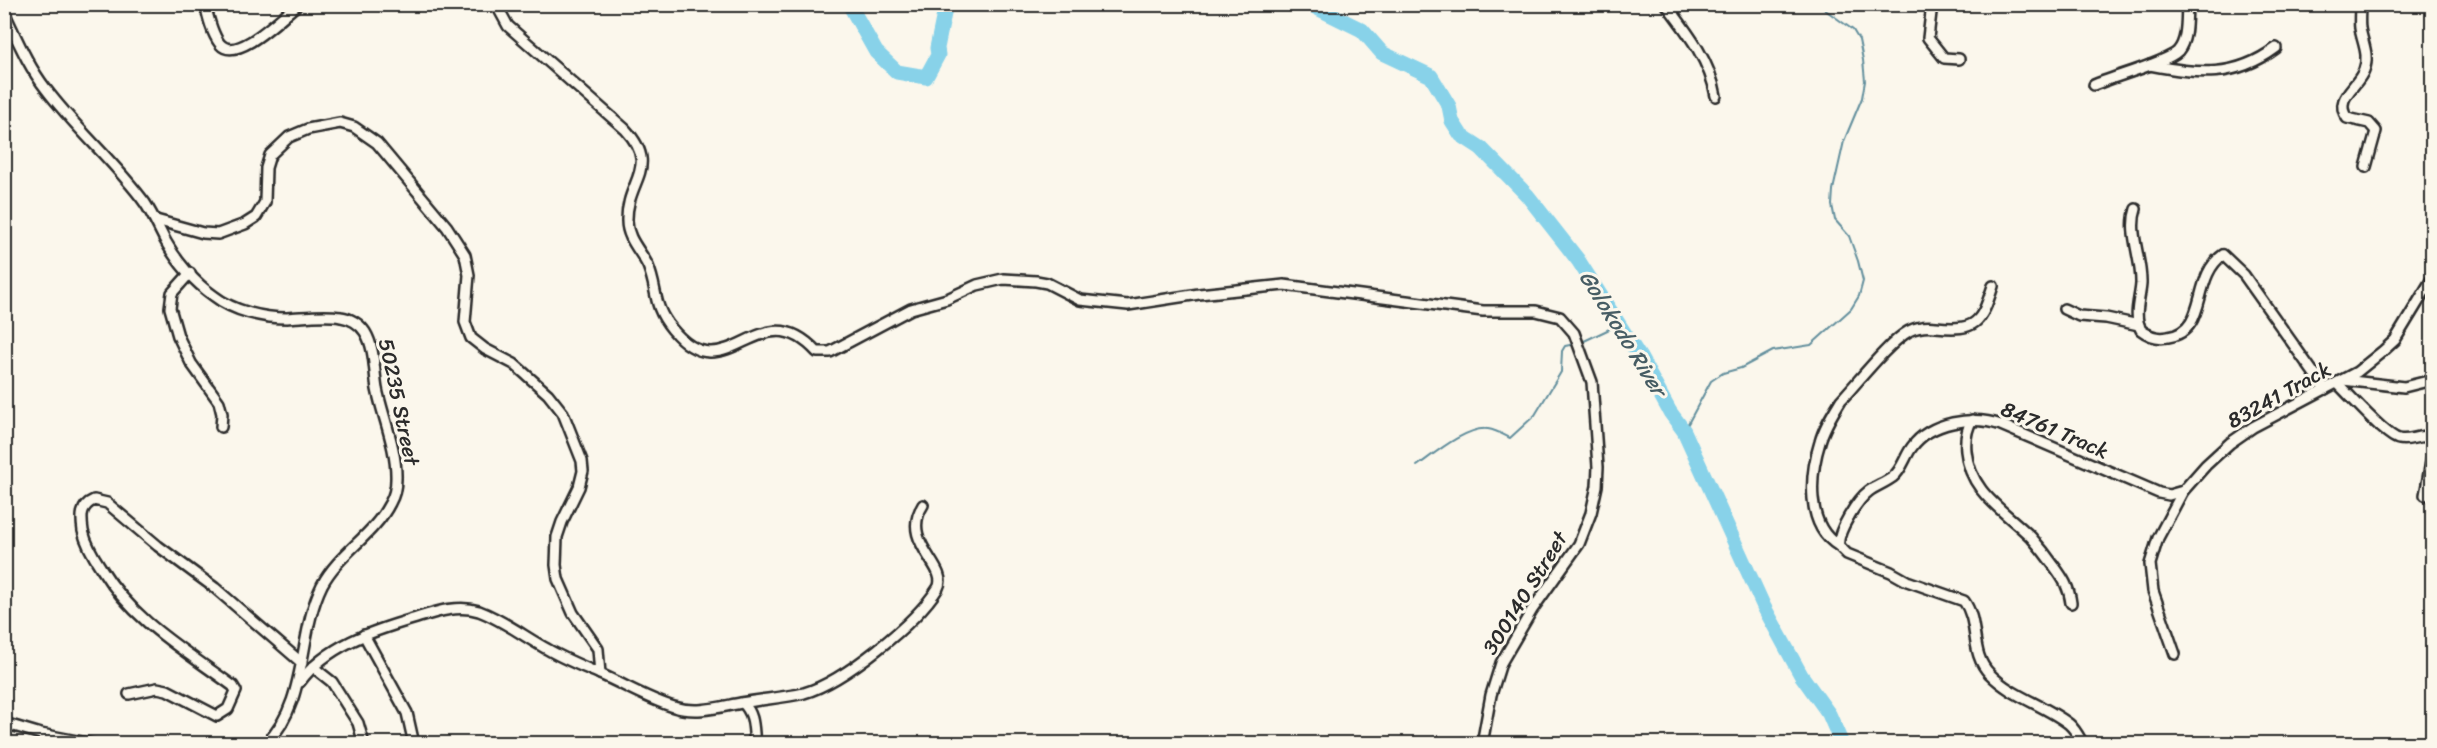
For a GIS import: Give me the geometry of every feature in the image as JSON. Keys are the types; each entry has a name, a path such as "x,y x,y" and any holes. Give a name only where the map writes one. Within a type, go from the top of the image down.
{"street":[{"path":"205,4 212,27 221,45 231,50 258,36 298,4"},
{"name":"300140 Street","path":"496,4 508,26 625,129 640,147 642,163 627,207 628,231 647,265 655,297 664,319 696,350 711,354 717,353 772,331 798,335 817,352 830,352 911,309 948,299 977,285 1003,279 1047,283 1080,300 1128,305 1199,294 1284,285 1483,311 1536,311 1555,315 1574,333 1592,382 1598,467 1591,513 1579,544 1509,647 1491,695 1482,744"},
{"path":"1666,4 1704,57 1716,96"},
{"path":"1932,4 1928,38 1944,58 1959,59"},
{"path":"2094,85 2164,61 2178,50 2186,27 2187,4"},
{"path":"2360,4 2360,27 2366,48 2365,66 2344,98 2342,105 2347,118 2369,123 2376,131 2366,167"},
{"name":"50235 Street","path":"4,12 23,52 45,88 123,176 156,220 167,244 190,273 214,297 238,309 272,317 343,317 357,323 365,332 369,342 377,389 396,466 395,490 384,513 338,563 322,586 311,617 297,687 288,714 266,744"},
{"path":"2148,65 2203,74 2219,73 2267,55 2276,48"},
{"path":"156,220 218,234 245,224 256,217 265,202 266,168 270,155 289,137 308,129 340,123 354,127 377,143 447,228 465,255 469,275 465,322 471,338 484,349 514,364 548,394 564,413 582,461 583,471 579,487 557,537 556,565 558,579 573,613 598,649 600,674"},
{"path":"2136,209 2133,225 2140,267 2137,314 2139,326 2146,334 2164,338 2178,336 2188,328 2194,319 2211,265 2223,255 2244,275 2325,389"},
{"path":"190,273 172,293 170,308 178,336 191,363 219,402 222,414 221,427"},
{"name":"83241 Track","path":"2175,654 2153,591 2150,564 2158,538 2183,491 2230,443 2253,427 2357,372 2395,340 2433,279"},
{"path":"1993,286 1986,308 1975,324 1966,328 1931,326 1909,331 1841,400 1825,428 1817,451 1813,497 1820,527 1830,541 1847,554 1907,581 1964,601 1972,615 1974,644 1989,674 2007,688 2068,723 2083,744"},
{"path":"2064,309 2079,316 2106,318 2139,326"},
{"path":"2340,381 2404,387 2433,380"},
{"path":"2340,381 2390,436 2407,440 2425,436 2431,438 2432,456 2425,495"},
{"path":"1972,420 1966,433 1965,448 1972,478 1991,502 2031,537 2047,556 2067,584 2071,603"},
{"name":"84761 Track","path":"1839,546 1839,536 1860,499 1867,492 1894,476 1919,438 1938,427 1972,420 2001,425 2165,495 2183,491"},
{"path":"129,694 157,688 167,690 217,716 228,710 236,691 233,686 142,620 110,584 91,553 82,526 83,508 94,500 107,503 158,546 215,588 302,663"},
{"path":"297,687 313,667 364,635 431,613 452,609 471,610 488,616 568,661 682,710 704,711 804,693 831,681 887,642 926,603 939,586 939,576 925,552 915,527 916,518 923,506"},
{"path":"364,635 407,713 414,744"},
{"path":"313,667 332,682 358,723 364,744"},
{"path":"743,703 750,710 753,718 755,744"},
{"path":"4,723 41,734 93,744"}],"waterway":[{"name":"Golokodo River","path":"849,4 876,52 897,72 926,77 938,55 937,48 946,4"},
{"name":"Golokodo River","path":"1309,4 1362,30 1382,53 1431,76 1449,106 1452,121 1461,135 1481,148 1527,195 1578,260 1641,359 1670,412 1684,431 1764,607 1801,675 1829,714 1842,744"},
{"path":"1684,431 1711,381 1723,373 1741,368 1773,351 1811,345 1851,309 1859,296 1863,281 1858,261 1849,236 1835,220 1832,205 1844,141 1862,98 1865,81 1863,60 1859,40 1853,30 1817,4"},
{"path":"1580,343 1620,324"},
{"path":"1417,466 1451,442 1470,432 1488,429 1510,438 1535,415 1561,372 1562,351 1565,346 1575,344"}]}
